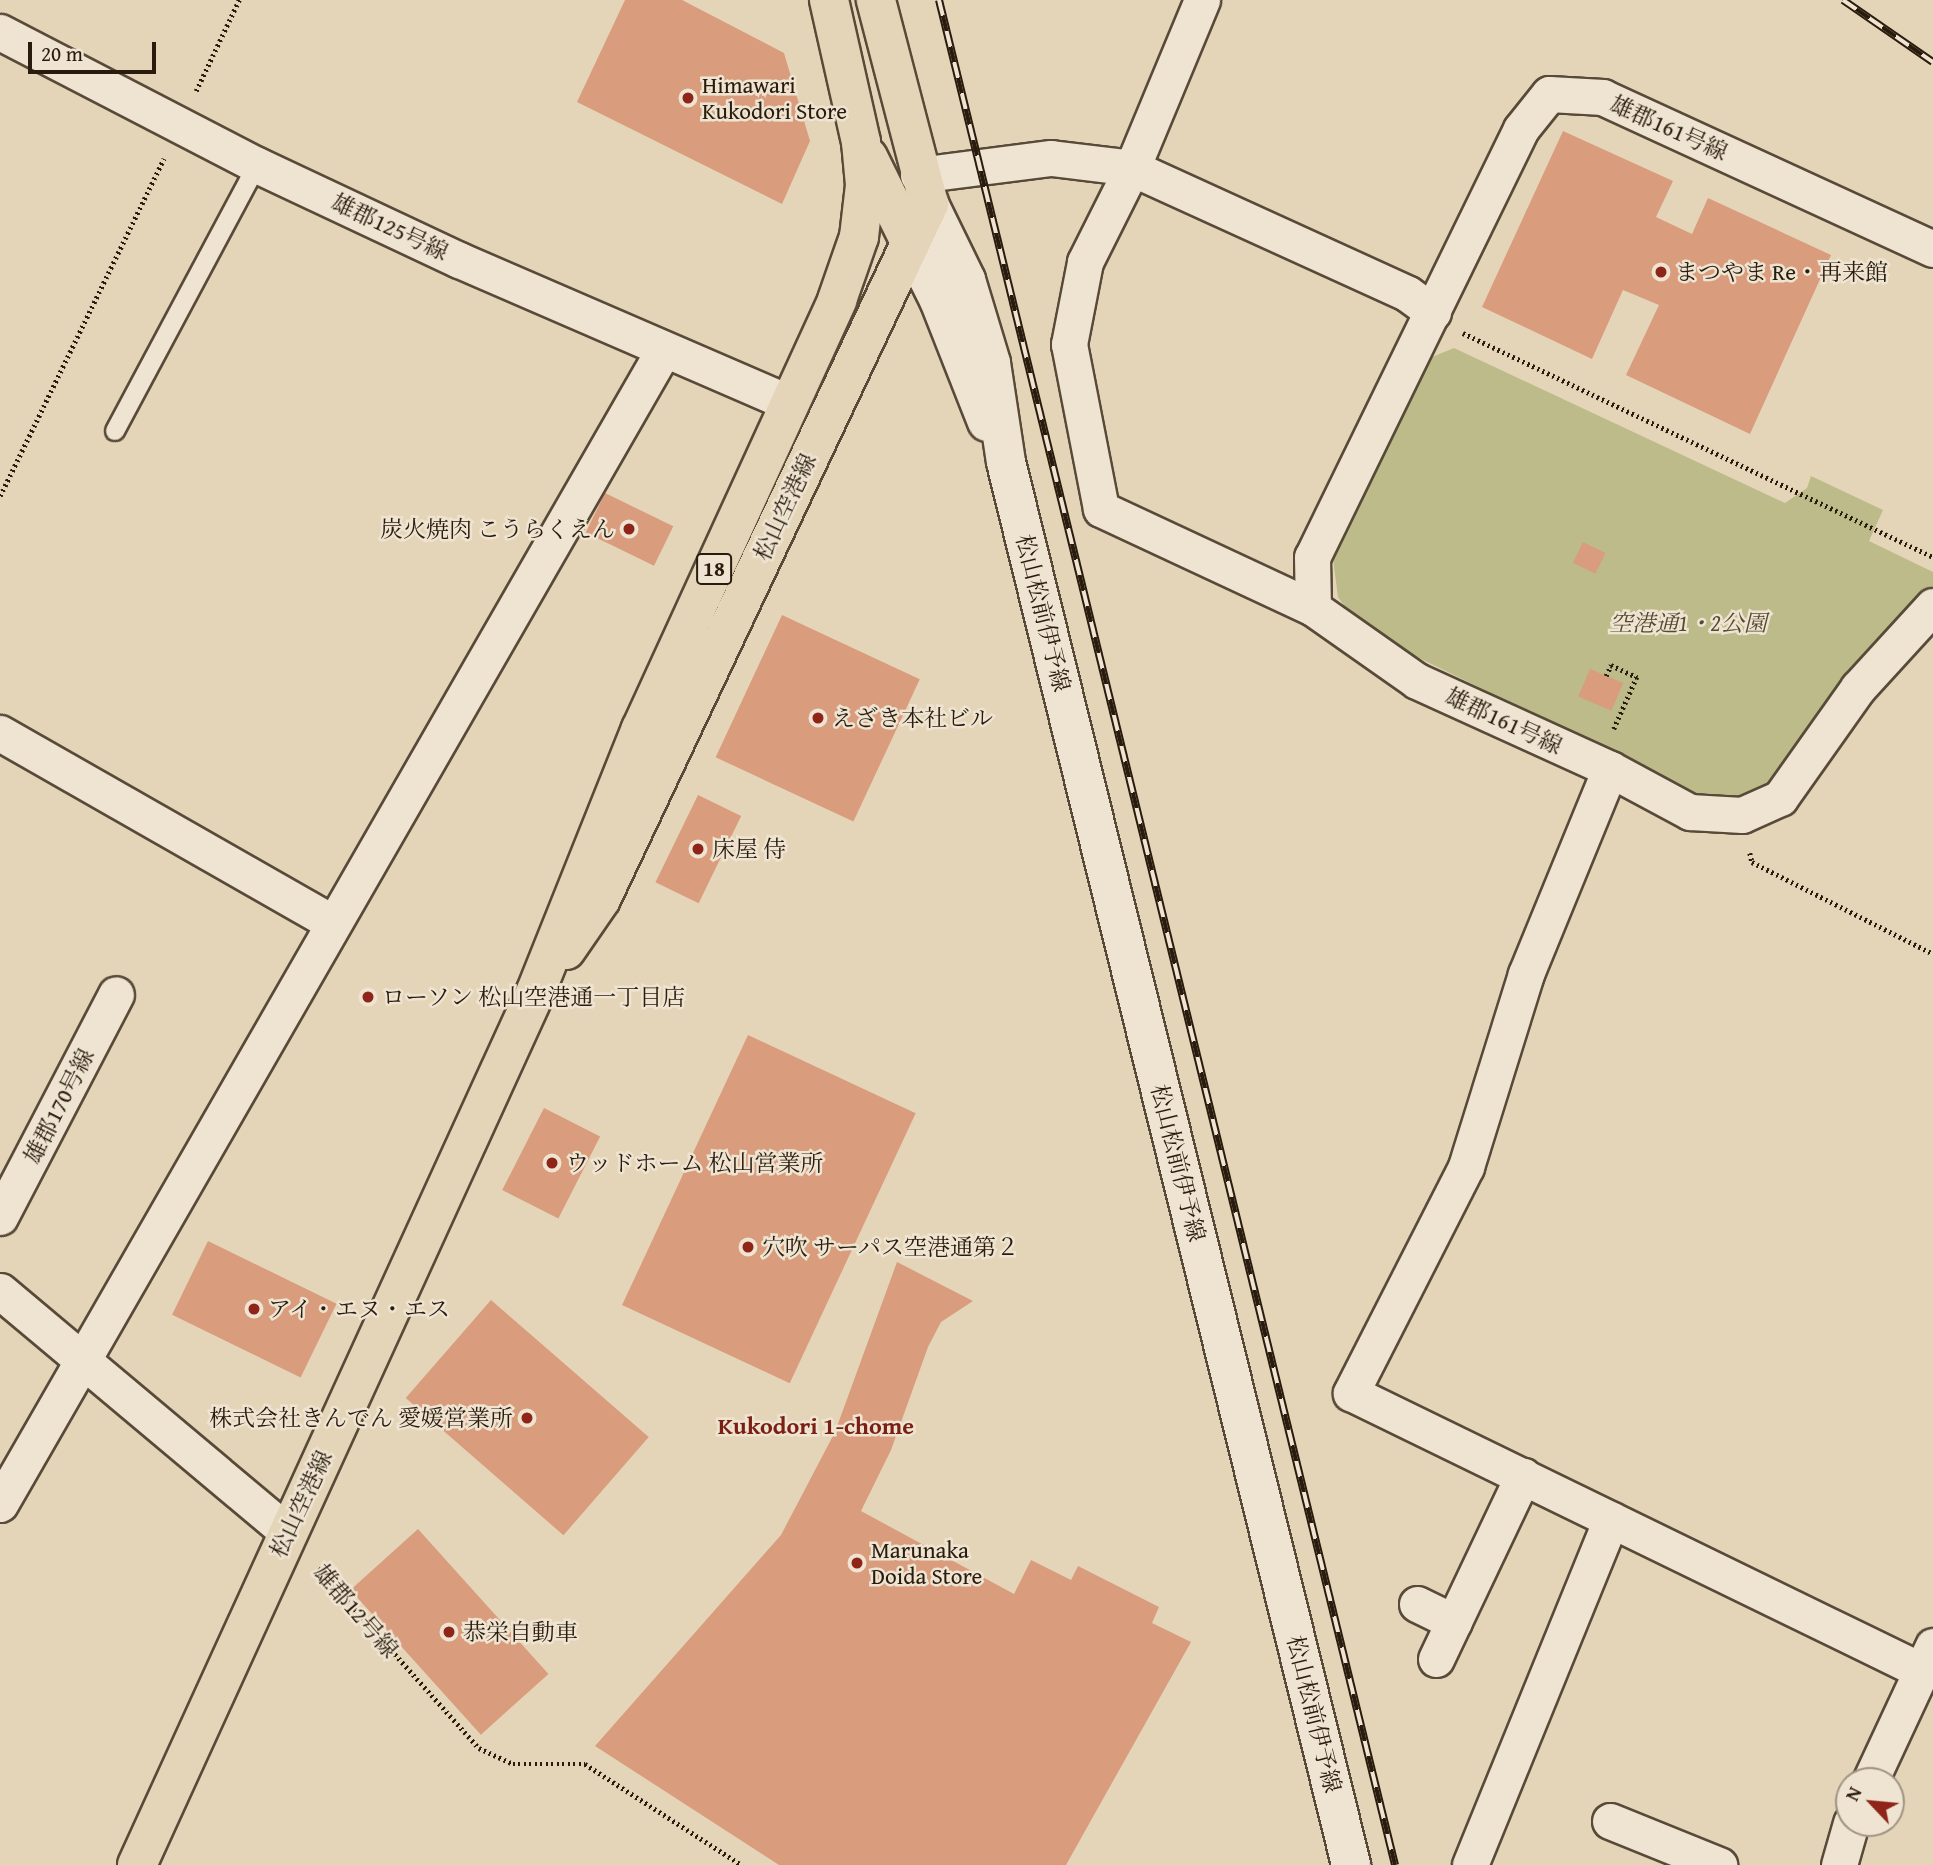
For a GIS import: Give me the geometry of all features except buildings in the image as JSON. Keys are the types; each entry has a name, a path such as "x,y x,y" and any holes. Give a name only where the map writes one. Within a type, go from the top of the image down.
{"main road":[{"path":"829,0 873,184 945,261 953,290 909,282 874,293"},
{"path":"876,0 912,225"},
{"name":"松山空港線","path":"536,991 601,899 807,411 837,300 859,237 873,184"},
{"name":"松山松前伊予線","path":"912,225 953,290 991,363 1006,462 1351,1865"},
{"name":"18","path":"807,411 874,293 881,268 912,225"},
{"name":"松山空港線","path":"137,1865 536,991 576,884 667,672 807,411"}],"street":[{"path":"1202,0 1132,168 1085,262 1069,344 1101,509 1313,608"},
{"name":"雄郡125号線","path":"0,32 257,165 663,351 807,411"},
{"name":"雄郡161号線","path":"1933,249 1603,97 1549,94 1521,130 1312,556 1313,608 1417,681 1610,769 1690,812 1742,815 1780,798 1858,688 1933,606"},
{"path":"912,225 1051,158 1132,168 1408,294 1433,313"},
{"path":"0,1504 80,1360 663,351"},
{"path":"0,733 332,922"},
{"path":"1610,769 1526,974 1465,1167 1352,1393 1611,1520 1927,1659 1877,1767"},
{"name":"雄郡170号線","path":"0,1217 116,994"},
{"path":"0,1291 49,1328 80,1360 288,1533"},
{"path":"1436,1659 1522,1476"},
{"path":"1470,1865 1611,1520"},
{"path":"1417,1604 1454,1622"},
{"path":"1610,1821 1719,1865"},
{"path":"1839,1865 1847,1837"}],"lane":[{"path":"116,431 257,165"}],"path":[{"path":"0,495 181,125 239,0"},
{"path":"1433,313 1447,325 1933,557"},
{"path":"1606,676 1611,665 1637,677 1604,751 1610,769"},
{"path":"1742,815 1752,862 1933,954"},
{"name":"雄郡12号線","path":"288,1533 479,1748 513,1764 585,1764 742,1865"}],"green space":[{"name":"空港通1・2公園","path":"1454,348 1785,503 1807,488 1811,476 1883,510 1869,541 1933,572 1933,586 1870,654 1768,787 1731,802 1709,800 1409,653 1347,610 1338,597 1333,559 1432,357"}],"railway":[{"path":"939,0 1395,1865"},
{"path":"1843,0 1933,62"}],"place":[{"name":"Himawari Kukodori Store","path":"688,98"},
{"name":"まつやま Re・再来館","path":"1661,272"},
{"name":"炭火焼肉 こうらくえん","path":"629,529"},
{"name":"えざき本社ビル","path":"818,718"},
{"name":"床屋 侍","path":"698,849"},
{"name":"ローソン 松山空港通一丁目店","path":"368,997"},
{"name":"ウッドホーム 松山営業所","path":"552,1163"},
{"name":"穴吹 サーパス空港通第２","path":"748,1247"},
{"name":"アイ・エヌ・エス","path":"254,1309"},
{"name":"株式会社きんでん 愛媛営業所","path":"527,1418"},
{"name":"Marunaka Doida Store","path":"857,1563"},
{"name":"恭栄自動車","path":"449,1632"}],"district":[{"name":"Kukodori 1-chome","path":"816,1426"}]}
